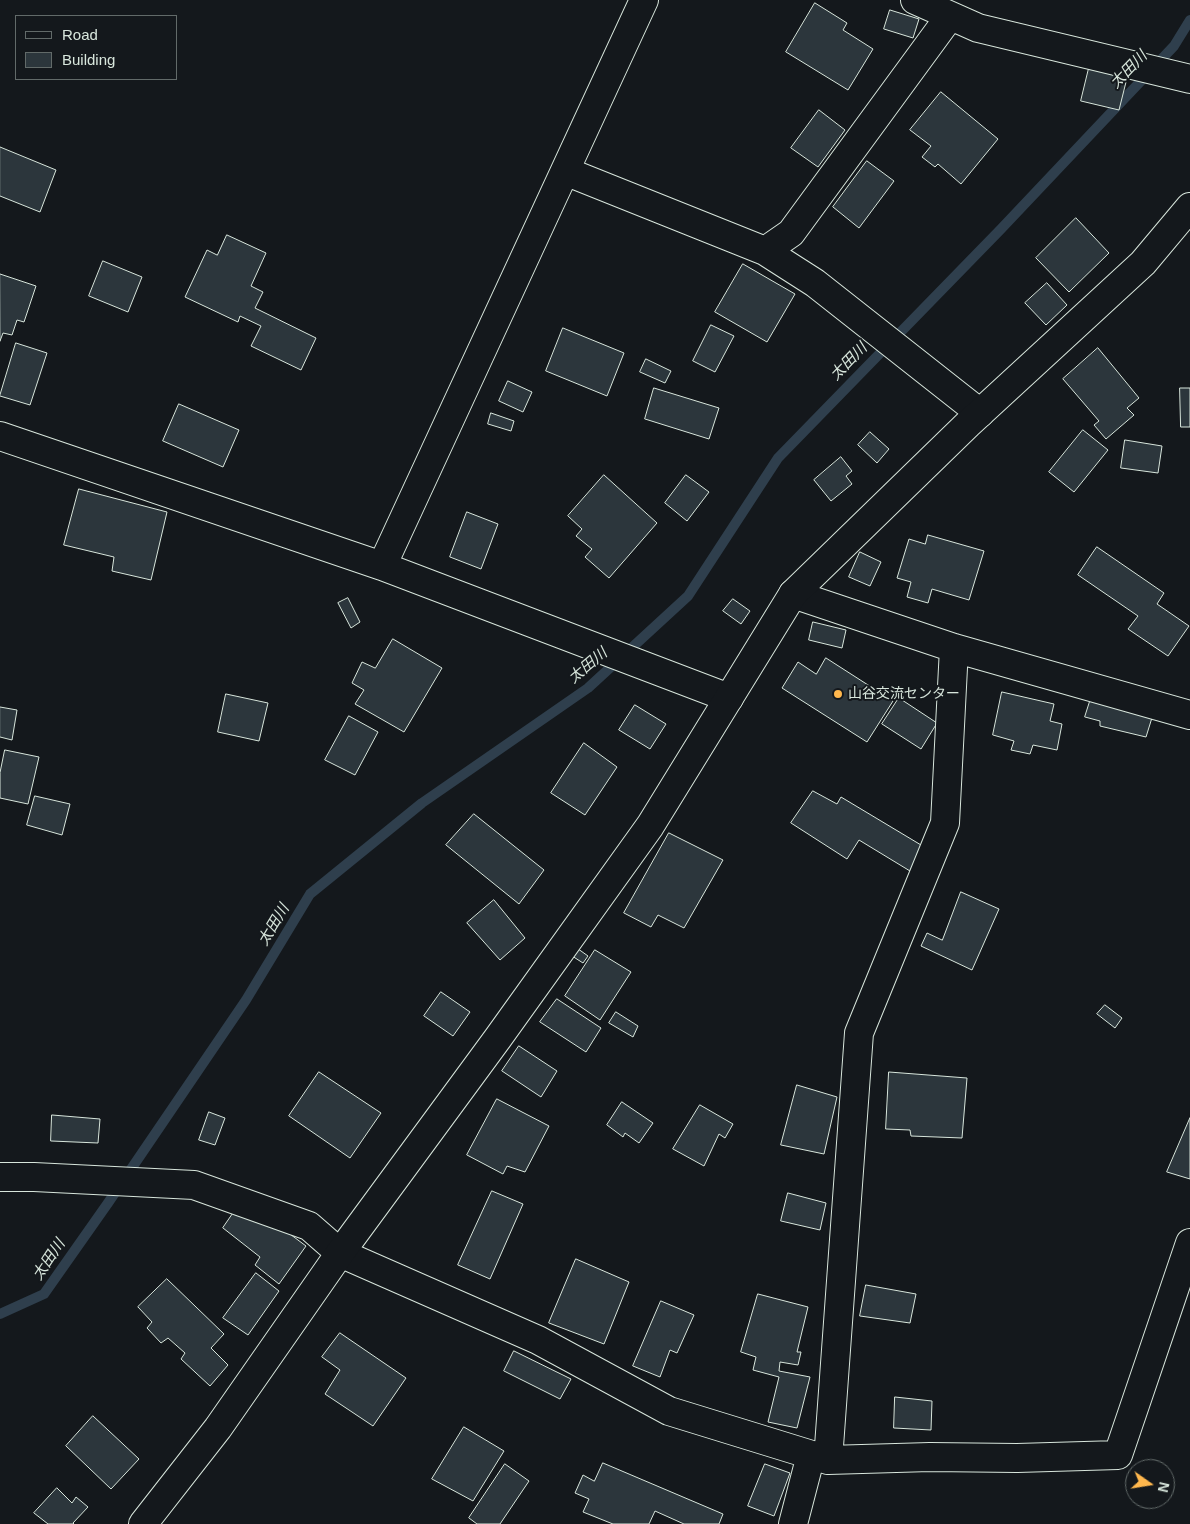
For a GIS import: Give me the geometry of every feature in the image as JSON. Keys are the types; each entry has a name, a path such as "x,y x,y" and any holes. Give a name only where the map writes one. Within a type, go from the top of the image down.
{"street":[{"path":"382,566 644,0"},
{"path":"914,0 978,28 1190,79"},
{"path":"765,252 791,233 950,16"},
{"path":"565,171 765,252 815,283 980,413"},
{"path":"143,1524 218,1428 340,1253 498,1038 650,826 792,594 980,413 1143,263 1190,208"},
{"path":"0,436 382,566 729,698"},
{"path":"792,594 954,648 1190,715"},
{"path":"793,1524 820,1458 859,1033 945,823 954,648"},
{"path":"0,1177 194,1185 309,1226 340,1253 538,1340 669,1411 820,1458 1017,1458 1118,1455 1190,1243"}],"building":[{"path":"815,3 847,23 843,30 873,49 848,90 786,52"},
{"path":"890,10 919,19 913,38 884,29"},
{"path":"1090,64 1128,74 1119,110 1081,101"},
{"path":"941,92 998,139 961,184 938,164 935,167 922,157 931,146 910,130"},
{"path":"819,110 845,130 818,167 791,148"},
{"path":"0,147 56,170 40,212 0,196"},
{"path":"867,161 894,181 859,228 833,207"},
{"path":"1076,218 1109,253 1069,292 1036,258"},
{"path":"227,235 266,253 251,286 263,292 255,308 316,338 301,370 251,346 261,326 240,316 238,322 185,297 207,250 217,255"},
{"path":"103,261 142,277 128,312 89,296"},
{"path":"743,264 795,294 767,342 715,312"},
{"path":"0,274 36,286 24,322 17,320 12,335 3,333 0,341"},
{"path":"1047,283 1067,305 1046,325 1025,303"},
{"path":"711,325 734,336 715,372 693,361"},
{"path":"563,328 624,353 607,396 546,371"},
{"path":"16,343 47,353 30,405 0,396"},
{"path":"1098,348 1139,398 1127,408 1134,415 1106,439 1094,425 1099,421 1063,379"},
{"path":"646,359 671,371 665,383 640,372"},
{"path":"508,381 532,392 523,412 499,401"},
{"path":"654,388 719,408 709,439 645,419"},
{"path":"1180,388 1190,388 1190,427 1181,427"},
{"path":"179,404 239,430 223,467 163,441"},
{"path":"491,413 514,421 511,431 488,424"},
{"path":"1083,430 1108,450 1074,492 1049,472"},
{"path":"870,432 889,449 877,463 858,445"},
{"path":"1125,440 1162,446 1158,473 1121,468"},
{"path":"841,457 852,471 846,476 852,484 831,501 814,480"},
{"path":"604,475 657,523 609,578 585,557 592,549 576,536 582,529 568,516"},
{"path":"686,475 709,492 687,521 665,503"},
{"path":"79,489 167,512 151,580 112,571 114,557 64,545"},
{"path":"467,512 498,524 481,569 450,557"},
{"path":"928,535 984,551 969,600 932,589 928,603 907,597 911,582 897,578 909,539 925,544"},
{"path":"1097,547 1164,593 1157,604 1189,626 1168,656 1128,629 1138,616 1078,575"},
{"path":"860,552 881,562 870,586 849,577"},
{"path":"348,598 360,622 351,628 338,603"},
{"path":"733,599 750,611 741,624 723,611"},
{"path":"813,622 846,630 842,648 809,640"},
{"path":"393,639 442,668 404,732 355,704 364,690 352,683 362,662 375,668"},
{"name":"山谷交流センター","path":"826,658 893,701 867,742 782,688 798,662 816,674"},
{"path":"1002,692 1054,704 1050,721 1062,724 1057,750 1033,745 1030,754 1011,750 1014,741 993,735"},
{"path":"1093,692 1155,708 1146,737 1100,726 1100,721 1085,717"},
{"path":"226,694 268,703 259,741 218,732"},
{"path":"899,698 937,723 921,749 882,724"},
{"path":"635,705 666,724 650,749 619,730"},
{"path":"0,707 17,710 12,740 0,737"},
{"path":"349,716 378,732 355,775 325,760"},
{"path":"584,743 617,767 585,815 551,793"},
{"path":"5,750 39,757 28,804 0,798 0,773"},
{"path":"813,791 837,804 841,797 926,848 910,871 859,840 847,859 791,823"},
{"path":"35,796 70,804 62,835 27,825"},
{"path":"474,814 544,870 519,904 446,845"},
{"path":"669,833 723,860 684,928 658,915 651,927 624,913"},
{"path":"961,892 999,909 972,970 921,946 927,933 942,940"},
{"path":"494,900 525,938 500,960 467,923"},
{"path":"574,946 588,956 583,963 569,954"},
{"path":"595,950 631,972 600,1020 565,996"},
{"path":"441,992 470,1012 453,1036 424,1016"},
{"path":"557,999 601,1028 586,1052 540,1022"},
{"path":"1105,1005 1122,1018 1115,1028 1097,1014"},
{"path":"616,1012 638,1026 633,1037 609,1023"},
{"path":"519,1046 557,1071 541,1097 502,1071"},
{"path":"319,1072 381,1113 350,1158 289,1116"},
{"path":"889,1072 967,1078 962,1138 911,1136 910,1130 886,1129"},
{"path":"797,1085 837,1097 824,1154 781,1145"},
{"path":"497,1099 549,1126 525,1172 507,1166 503,1174 467,1155"},
{"path":"622,1102 653,1123 639,1143 625,1133 623,1137 607,1125"},
{"path":"700,1105 733,1124 725,1138 719,1134 704,1166 673,1149"},
{"path":"209,1112 225,1118 215,1145 199,1140"},
{"path":"52,1115 100,1119 98,1143 51,1141"},
{"path":"1190,1118 1190,1179 1167,1172"},
{"path":"492,1191 523,1204 490,1279 458,1265"},
{"path":"788,1193 826,1203 820,1230 781,1221"},
{"path":"243,1199 306,1246 279,1284 255,1265 260,1257 223,1228"},
{"path":"576,1259 629,1282 604,1344 549,1323"},
{"path":"256,1273 279,1291 248,1335 223,1318"},
{"path":"167,1279 224,1334 211,1348 228,1365 210,1386 181,1359 185,1353 168,1338 161,1343 147,1328 152,1322 138,1307"},
{"path":"866,1285 916,1294 910,1323 860,1316"},
{"path":"758,1294 808,1307 797,1352 801,1352 798,1365 780,1362 779,1371 810,1377 797,1428 768,1422 779,1377 753,1370 756,1357 741,1352"},
{"path":"661,1301 694,1315 677,1353 670,1350 660,1377 633,1366"},
{"path":"340,1333 406,1378 373,1426 325,1394 340,1370 322,1357"},
{"path":"514,1351 571,1379 560,1399 504,1371"},
{"path":"895,1397 932,1401 931,1430 894,1428"},
{"path":"93,1416 139,1459 111,1489 66,1446"},
{"path":"464,1427 504,1451 473,1501 432,1479"},
{"path":"603,1463 723,1514 719,1524 684,1524 655,1511 649,1524 613,1524 583,1512 589,1499 575,1493 583,1475 594,1481"},
{"path":"505,1464 529,1481 500,1524 477,1524 469,1518"},
{"path":"765,1464 790,1473 774,1516 748,1506"},
{"path":"57,1488 72,1503 76,1497 88,1507 74,1524 48,1524 34,1513"}],"waterway":[{"name":"太田川","path":"0,1314 44,1294 246,1000 310,894 422,803 588,688 688,596 778,458 1001,229 1174,46 1190,20"}],"place":[{"name":"山谷交流センター","path":"838,694"}]}
